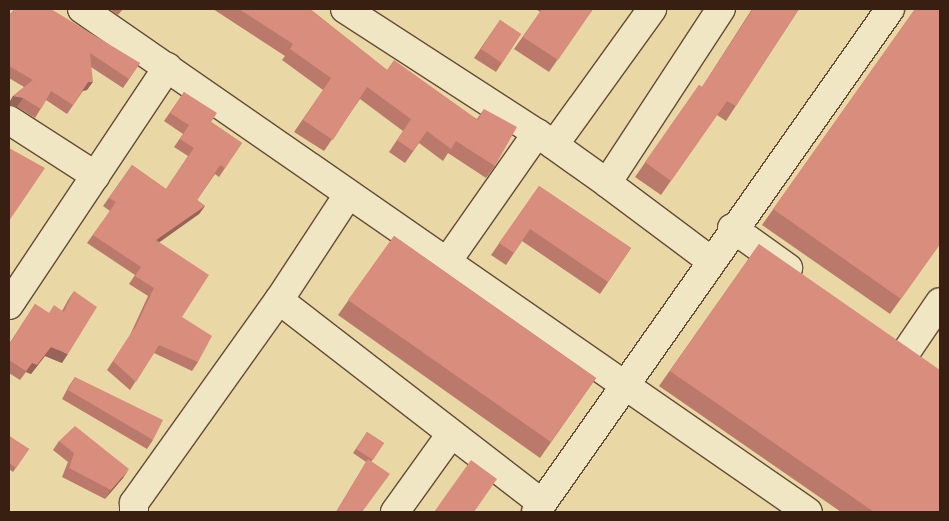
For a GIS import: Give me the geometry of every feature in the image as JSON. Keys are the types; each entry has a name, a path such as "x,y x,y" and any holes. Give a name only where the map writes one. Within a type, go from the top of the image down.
{"street":[{"path":"82,9 808,512"},
{"path":"345,9 546,139 710,260"},
{"path":"446,263 652,9"},
{"path":"607,183 720,9"},
{"path":"279,300 451,434 539,508 626,385 732,228 890,9"},
{"path":"9,305 168,67"},
{"path":"9,120 96,176"},
{"path":"134,512 134,503 279,300 348,195"},
{"path":"732,228 812,284"},
{"path":"883,335 917,359 940,302"},
{"path":"395,512 451,434"}],"building":[{"path":"14,9 51,9 140,63 129,79 90,53 93,82 88,82 73,105 51,91 41,109 23,98 13,96 33,80 9,66 9,13"},
{"path":"239,9 310,9 387,70 394,60 478,120 484,109 517,127 495,166 456,141 451,149 427,131 413,151 397,140 411,119 367,87 333,140 303,120 331,78 290,49 293,44"},
{"path":"542,9 593,9 558,60 523,37"},
{"path":"753,9 799,9 736,106 727,101 671,181 645,162 699,85 702,87"},
{"path":"915,9 940,9 940,244 901,299 773,209"},
{"path":"500,20 521,34 502,63 481,49"},
{"path":"184,92 217,113 211,122 242,143 225,168 220,165 197,200 205,206 156,240 209,275 182,317 212,336 198,362 159,345 136,382 113,361 136,326 154,288 135,276 141,267 93,235 116,202 109,198 132,165 166,189 194,148 180,139 189,125 170,113"},
{"path":"9,148 45,168 9,221"},
{"path":"539,186 631,248 608,282 530,229 514,253 499,243"},
{"path":"394,236 596,378 551,442 348,300"},
{"path":"759,244 940,370 940,512 874,512 670,371"},
{"path":"74,291 97,307 68,354 51,347 37,365 32,363 26,371 9,360 9,345 35,304 49,313 54,305 64,312"},
{"path":"75,377 163,420 153,440 68,390"},
{"path":"75,426 129,469 111,490 69,468 74,453 59,441"},
{"path":"367,432 384,443 373,460 356,449"},
{"path":"9,436 29,449 16,468 9,463"},
{"path":"368,459 390,474 362,512 336,512"},
{"path":"471,460 497,479 474,512 434,512"}]}
